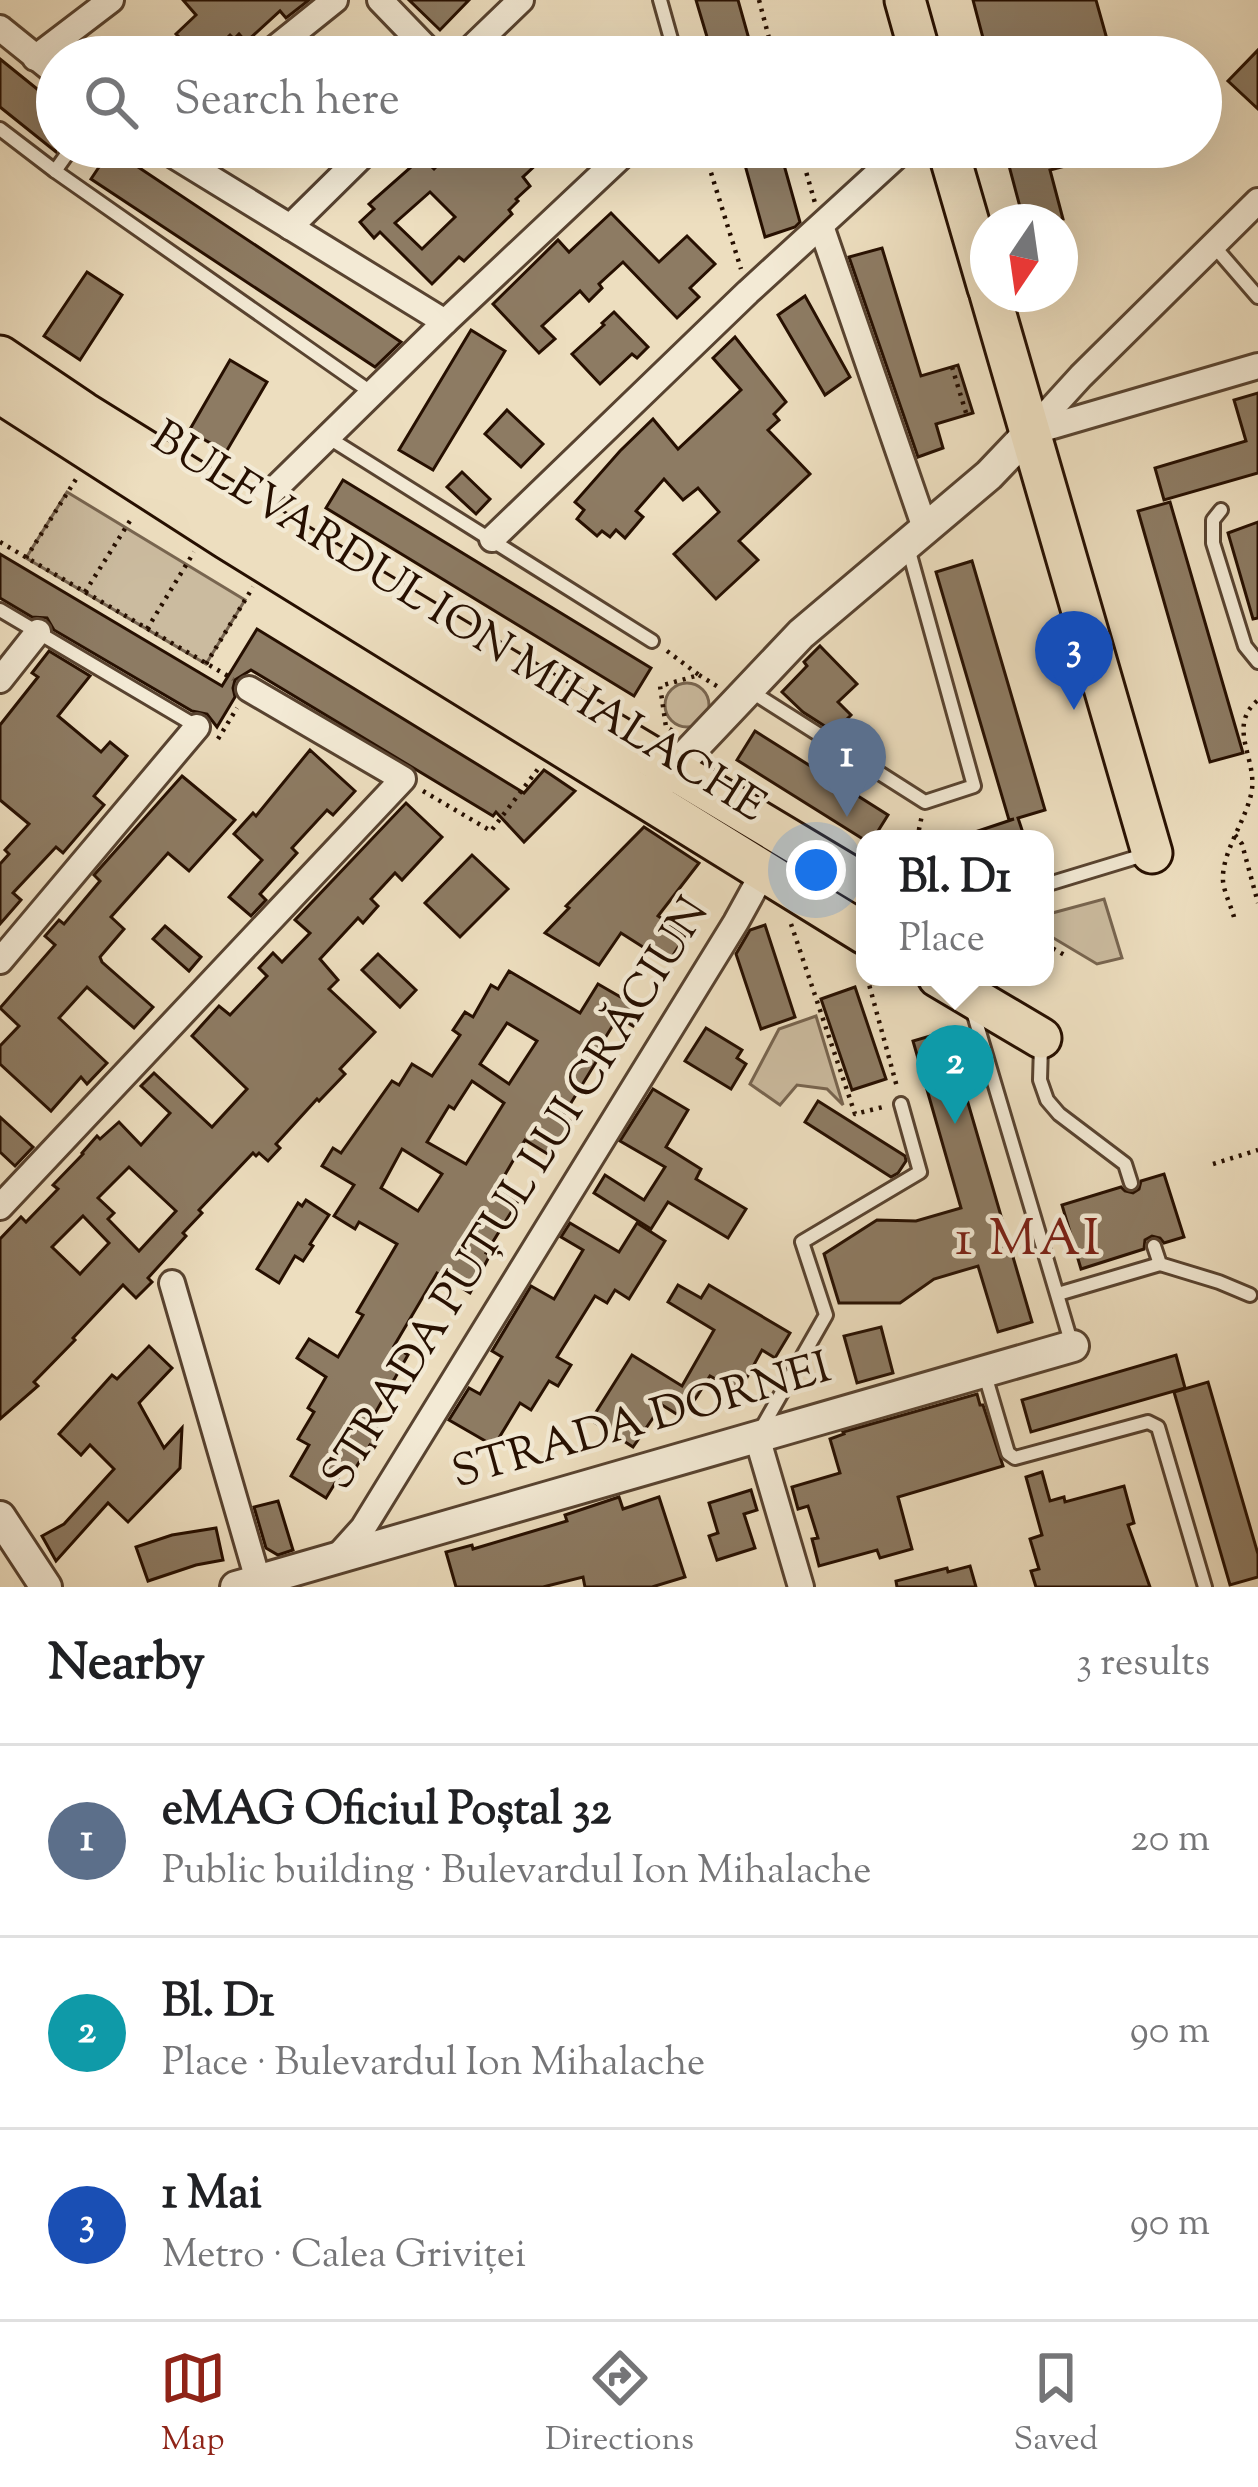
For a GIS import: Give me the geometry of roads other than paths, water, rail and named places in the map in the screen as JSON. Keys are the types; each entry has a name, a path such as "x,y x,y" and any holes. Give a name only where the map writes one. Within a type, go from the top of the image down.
{"main road":[{"path":"905,0 915,36"},
{"path":"953,168 970,226"},
{"path":"995,312 1152,853"},
{"name":"BULEVARDUL ION MIHALACHE","path":"0,356 83,412 224,533 685,758 856,879"},
{"name":"BULEVARDUL ION MIHALACHE","path":"0,393 856,927"},
{"path":"959,986 1041,1038"}],"street":[{"path":"64,36 111,0"},
{"path":"290,36 335,0"},
{"path":"380,0 415,36"},
{"path":"484,36 521,0"},
{"path":"0,28 35,58"},
{"path":"194,168 445,322"},
{"path":"290,227 350,168"},
{"path":"224,533 609,168"},
{"path":"492,539 884,168"},
{"path":"645,798 801,634 989,475 1091,365 1258,201"},
{"path":"821,226 916,536"},
{"path":"1030,432 1258,366"},
{"path":"0,680 38,632"},
{"path":"0,1207 403,779 249,689"},
{"path":"0,961 197,727"},
{"name":"STRADA PUȚUL LUI CRĂCIUN","path":"336,1558 363,1528 764,871"},
{"path":"172,1283 251,1585"},
{"name":"STRADA DORNEI","path":"251,1585 1072,1346"},
{"path":"757,1437 801,1587"},
{"path":"0,1517 46,1587"}],"lane":[{"path":"660,0 670,36"},
{"path":"0,129 36,156"},
{"path":"51,168 372,393"},
{"path":"1213,244 1258,297"},
{"path":"329,438 652,641"},
{"path":"1221,510 1213,520 1213,543 1245,646 1258,662"},
{"path":"747,689 925,802 974,786 916,536"},
{"path":"0,610 197,727"},
{"path":"1054,882 1152,853"},
{"path":"955,986 1072,1346"},
{"path":"1041,1038 1040,1079 1047,1100 1124,1164 1131,1184"},
{"path":"757,1437 825,1321 826,1309 802,1242 920,1172 901,1103"},
{"path":"1154,1246 1160,1264"},
{"path":"1058,1294 1160,1264 1250,1295"},
{"path":"984,1372 1008,1453 1016,1458 1148,1422 1159,1426 1204,1587"}],"place":[{"name":"1 Mai","path":"1074,710"},
{"name":"eMAG Oficiul Poștal 32","path":"847,817"},
{"name":"Bl. D1","path":"955,1124"}],"district":[{"name":"1 MAI","path":"1029,1241"}]}
